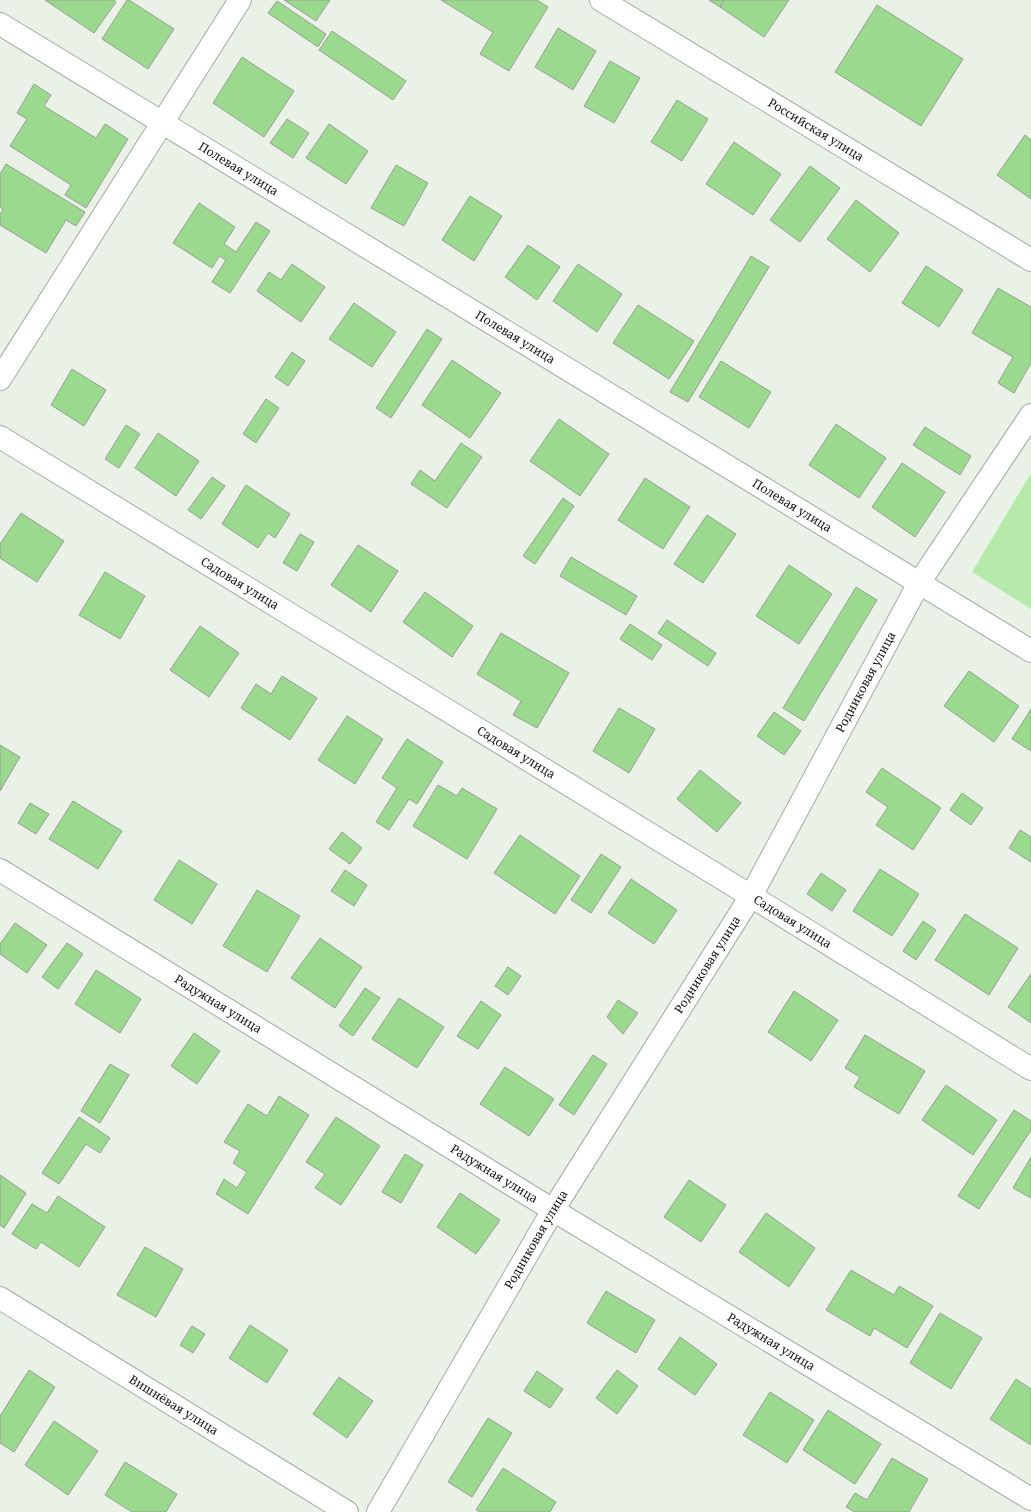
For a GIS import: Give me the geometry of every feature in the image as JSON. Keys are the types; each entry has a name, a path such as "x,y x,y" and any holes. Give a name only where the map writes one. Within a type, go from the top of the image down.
{"street":[{"path":"0,379 240,0"},
{"name":"Российская улица","path":"601,0 1031,260"},
{"name":"Полевая улица","path":"0,24 1031,651"},
{"name":"Родниковая улица","path":"378,1512 553,1210 751,896 919,583 1031,415"},
{"name":"Садовая улица","path":"0,438 751,896 1031,1069"},
{"name":"Радужная улица","path":"0,870 553,1210 1031,1499"},
{"name":"Вишнёвая улица","path":"0,1298 348,1512"}],"green space":[{"path":"1031,473 1031,609 972,572"}],"building":[{"path":"45,0 114,0 116,2 94,33"},
{"path":"127,0 174,29 148,69 102,39"},
{"path":"284,0 330,0 316,21"},
{"path":"441,0 537,0 548,7 509,71 480,54 493,32"},
{"path":"709,0 724,0 720,7"},
{"path":"724,0 789,0 764,37 720,7"},
{"path":"277,1 326,34 318,47 268,13"},
{"path":"877,5 963,59 921,126 835,72"},
{"path":"558,28 596,51 573,90 535,67"},
{"path":"332,31 406,81 393,100 319,50"},
{"path":"242,57 294,91 264,137 213,103"},
{"path":"610,61 640,78 614,123 584,106"},
{"path":"34,84 51,95 44,106 96,138 105,124 128,139 86,208 65,195 71,185 10,146 27,119 17,113"},
{"path":"677,100 708,119 682,161 651,142"},
{"path":"287,119 309,133 293,158 270,143"},
{"path":"329,124 368,151 346,184 306,158"},
{"path":"1025,135 1031,140 1031,199 997,175"},
{"path":"734,142 781,174 753,215 706,184"},
{"path":"6,164 85,212 76,226 66,220 46,253 0,225 0,215 3,209 0,207 0,174"},
{"path":"396,165 428,183 404,226 371,208"},
{"path":"810,166 840,188 800,242 770,220"},
{"path":"470,196 502,216 474,261 442,240"},
{"path":"856,200 899,233 870,272 827,239"},
{"path":"199,203 235,227 224,244 236,252 256,222 270,231 230,293 212,282 226,260 219,256 212,268 173,243"},
{"path":"528,245 560,267 537,300 505,277"},
{"path":"751,256 769,267 688,402 670,392"},
{"path":"292,264 325,287 301,322 257,291 269,272 281,280"},
{"path":"578,264 622,294 597,332 553,301"},
{"path":"926,266 963,290 939,327 902,303"},
{"path":"998,288 1031,307 1031,363 1014,393 998,383 1013,357 972,333"},
{"path":"354,303 396,332 372,367 329,339"},
{"path":"638,305 694,341 669,379 613,343"},
{"path":"427,329 442,339 391,418 376,408"},
{"path":"292,352 305,361 288,386 275,377"},
{"path":"452,360 501,393 470,438 422,405"},
{"path":"721,361 771,392 749,428 699,397"},
{"path":"72,369 106,390 84,426 51,405"},
{"path":"266,399 279,408 256,443 243,434"},
{"path":"559,419 609,454 580,496 530,461"},
{"path":"836,424 886,458 859,498 809,465"},
{"path":"126,425 140,434 119,468 105,459"},
{"path":"925,427 971,456 960,475 913,445"},
{"path":"158,433 199,461 176,496 135,468"},
{"path":"461,443 482,457 447,508 411,484 420,470 435,481"},
{"path":"902,463 945,492 915,537 872,507"},
{"path":"212,477 225,486 201,519 188,510"},
{"path":"645,478 690,507 663,549 618,520"},
{"path":"246,485 290,514 275,538 268,533 258,548 222,524"},
{"path":"563,498 574,506 535,564 523,556"},
{"path":"21,513 64,541 37,582 0,558 0,544"},
{"path":"707,515 736,534 703,583 674,564"},
{"path":"300,534 314,542 297,571 283,563"},
{"path":"358,545 398,571 371,612 331,585"},
{"path":"571,557 637,596 626,615 560,576"},
{"path":"789,565 832,594 799,644 756,616"},
{"path":"105,572 145,596 120,639 79,615"},
{"path":"856,587 877,600 804,721 783,708"},
{"path":"425,592 473,626 452,657 403,622"},
{"path":"667,620 716,653 708,666 658,633"},
{"path":"630,624 662,645 652,660 620,639"},
{"path":"200,626 239,653 209,697 170,670"},
{"path":"501,633 569,673 537,728 513,715 521,701 477,674"},
{"path":"969,671 1019,706 994,742 944,706"},
{"path":"282,676 317,698 290,740 241,708 256,684 271,694"},
{"path":"619,708 655,729 629,773 593,751"},
{"path":"1031,709 1031,751 1012,739"},
{"path":"774,712 801,731 784,755 757,736"},
{"path":"347,716 383,739 355,784 318,760"},
{"path":"407,739 443,762 417,804 409,799 389,830 376,822 397,788 382,778"},
{"path":"0,745 20,757 0,791"},
{"path":"882,768 941,808 913,850 876,825 888,807 866,792"},
{"path":"700,770 741,803 717,832 677,799"},
{"path":"438,785 457,796 462,788 497,809 467,859 413,826"},
{"path":"962,793 983,808 971,825 950,810"},
{"path":"73,801 122,831 98,869 49,839"},
{"path":"30,803 49,814 36,834 18,823"},
{"path":"1020,830 1031,837 1031,862 1009,848"},
{"path":"342,832 362,848 350,864 329,849"},
{"path":"520,835 580,876 555,914 494,873"},
{"path":"601,854 621,867 591,913 571,900"},
{"path":"179,860 217,884 192,924 154,900"},
{"path":"880,869 919,894 892,936 853,911"},
{"path":"345,870 367,885 354,906 331,891"},
{"path":"821,873 846,890 832,911 807,894"},
{"path":"631,879 677,910 654,944 608,913"},
{"path":"257,890 300,916 267,972 223,946"},
{"path":"965,914 1018,948 989,995 935,960"},
{"path":"923,921 936,930 916,960 903,951"},
{"path":"15,923 47,945 27,973 0,954 0,944"},
{"path":"320,938 362,967 335,1008 291,978"},
{"path":"67,943 83,954 58,989 42,977"},
{"path":"508,967 521,976 508,995 495,986"},
{"path":"96,970 141,999 120,1033 75,1004"},
{"path":"1031,974 1031,1023 1008,1007"},
{"path":"365,988 380,998 353,1036 339,1026"},
{"path":"794,991 838,1020 811,1061 768,1032"},
{"path":"399,998 444,1027 417,1068 372,1039"},
{"path":"618,1000 638,1013 623,1034 607,1017"},
{"path":"481,1001 501,1015 478,1049 457,1036"},
{"path":"194,1033 220,1051 197,1084 171,1066"},
{"path":"865,1035 925,1071 899,1114 854,1087 860,1077 845,1068"},
{"path":"593,1055 607,1064 574,1115 559,1105"},
{"path":"110,1064 129,1075 100,1123 81,1111"},
{"path":"505,1067 554,1099 529,1136 480,1104"},
{"path":"946,1085 997,1120 973,1155 922,1120"},
{"path":"279,1096 309,1115 248,1214 216,1194 224,1179 237,1188 247,1172 233,1163 240,1151 224,1142 248,1104 267,1116"},
{"path":"1014,1110 1031,1121 1031,1130 979,1209 958,1196"},
{"path":"79,1117 110,1138 100,1153 86,1144 59,1184 42,1173"},
{"path":"336,1117 380,1146 341,1205 315,1188 325,1174 306,1162"},
{"path":"405,1154 423,1165 401,1203 382,1192"},
{"path":"1031,1157 1031,1198 1013,1188"},
{"path":"0,1175 26,1193 4,1228 0,1225"},
{"path":"689,1180 726,1205 701,1242 664,1217"},
{"path":"460,1193 500,1220 476,1254 437,1227"},
{"path":"58,1196 105,1227 79,1267 41,1242 36,1249 12,1234 32,1204 47,1213"},
{"path":"766,1213 815,1248 789,1287 739,1252"},
{"path":"145,1247 183,1269 156,1317 117,1295"},
{"path":"851,1270 894,1295 899,1286 933,1306 907,1348 874,1328 870,1336 826,1310"},
{"path":"606,1291 655,1320 636,1353 587,1323"},
{"path":"940,1313 982,1338 951,1389 910,1363"},
{"path":"250,1325 288,1350 267,1383 229,1358"},
{"path":"192,1326 205,1334 193,1353 180,1345"},
{"path":"680,1337 717,1364 695,1395 658,1369"},
{"path":"29,1370 55,1387 14,1452 0,1443 0,1416"},
{"path":"617,1370 638,1386 617,1414 596,1398"},
{"path":"537,1371 563,1389 550,1408 524,1391"},
{"path":"339,1377 373,1401 347,1438 313,1414"},
{"path":"1016,1379 1031,1389 1031,1445 990,1419"},
{"path":"770,1392 814,1420 787,1463 743,1435"},
{"path":"828,1410 881,1444 855,1484 803,1450"},
{"path":"488,1418 512,1433 472,1497 448,1482"},
{"path":"54,1421 98,1451 68,1495 25,1465"},
{"path":"892,1458 928,1479 909,1512 855,1512 846,1507 855,1493 867,1500"},
{"path":"125,1462 177,1494 166,1512 132,1512 105,1495"},
{"path":"503,1468 556,1502 550,1512 480,1512 476,1510"}]}
